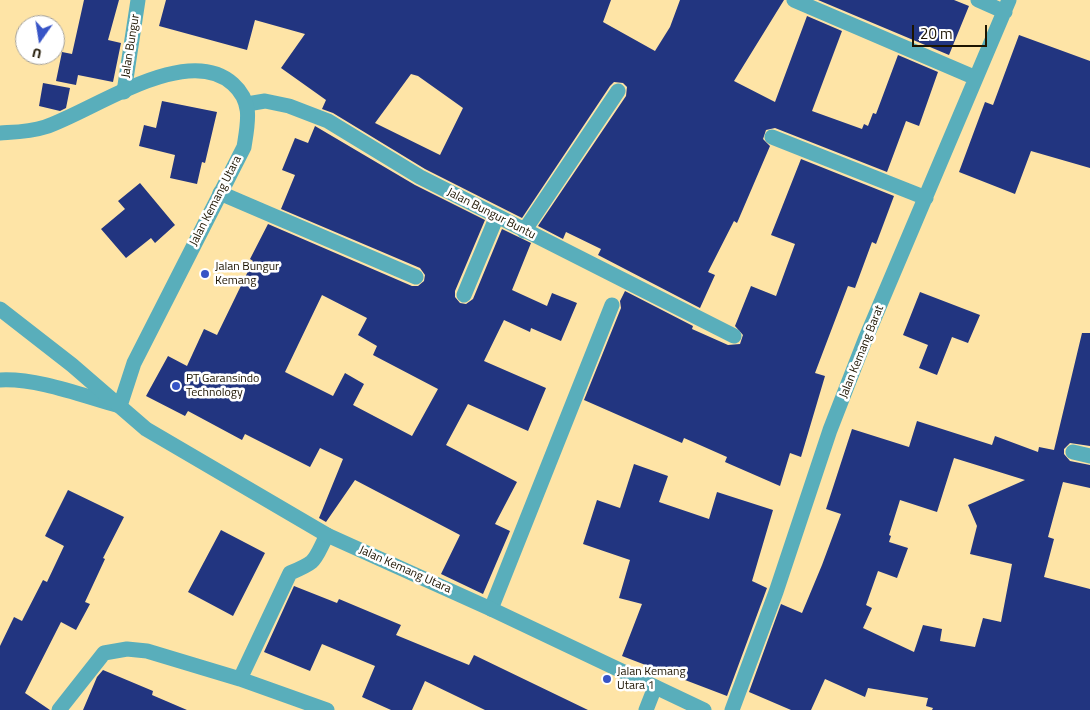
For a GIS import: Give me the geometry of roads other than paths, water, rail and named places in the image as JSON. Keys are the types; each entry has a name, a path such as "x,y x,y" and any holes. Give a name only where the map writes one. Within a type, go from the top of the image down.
{"street":[{"name":"Jalan Bungur","path":"124,92 138,0"},
{"path":"794,0 976,78"},
{"path":"978,0 1007,6"},
{"name":"Jalan Kemang Barat","path":"732,710 776,592 834,421 865,340 1007,6"},
{"path":"0,133 24,132 45,127 154,78 190,70 226,78 241,92 247,104"},
{"path":"524,231 618,91"},
{"name":"Jalan Bungur Buntu","path":"247,104 265,101 289,106 328,122 420,177 734,336"},
{"name":"Jalan Kemang Utara","path":"120,406 134,363 244,147 249,116 247,104"},
{"path":"772,137 926,198"},
{"path":"220,193 416,276"},
{"path":"464,295 498,216"},
{"path":"491,608 612,305"},
{"name":"Jalan Kemang Utara","path":"0,309 146,429 327,535 491,608 704,710"},
{"path":"0,380 12,380 43,386 120,406"},
{"path":"1073,452 1090,456"},
{"path":"240,679 290,573 308,566 314,561 327,535"},
{"path":"59,710 104,653 115,650 147,651 240,679 328,710"},
{"path":"646,710 655,688"}],"place":[{"name":"Jalan Bungur Kemang","path":"205,274"},
{"name":"PT Garansindo Technology","path":"176,386"},
{"name":"Jalan Kemang Utara 1","path":"607,679"}]}
